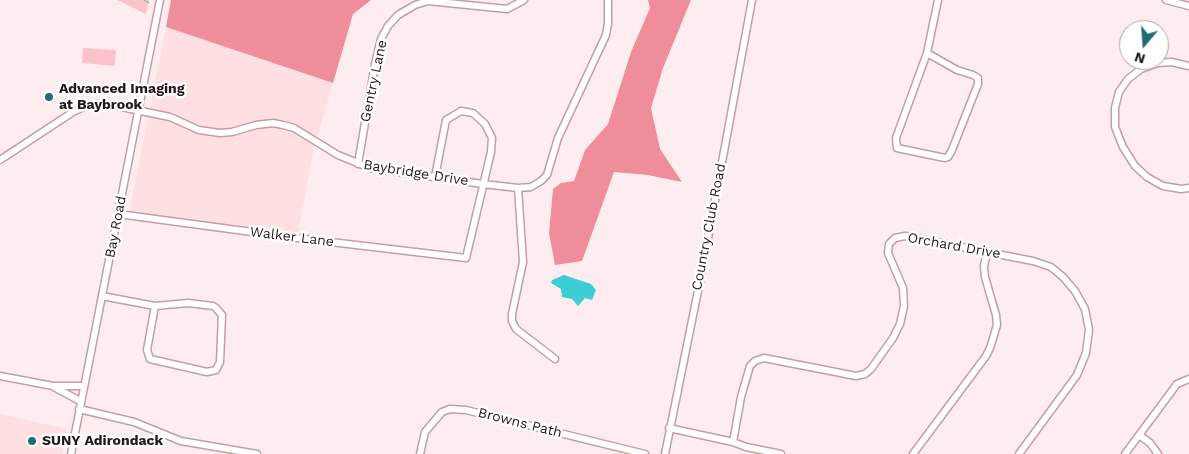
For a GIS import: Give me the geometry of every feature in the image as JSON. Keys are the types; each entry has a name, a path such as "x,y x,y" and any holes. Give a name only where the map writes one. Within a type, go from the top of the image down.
{"street":[{"name":"Bay Road","path":"71,454 160,0"},
{"name":"Gentry Lane","path":"358,164 381,39 388,26 398,15 415,5 428,1 507,9 524,0"},
{"path":"435,177 446,120 461,111 472,113 486,124 492,138 491,152 483,184 518,188 531,187 547,174 558,138 606,34 608,0"},
{"name":"Country Club Road","path":"665,454 752,0"},
{"path":"927,53 957,70 978,78 978,84 952,150 948,157 945,158 897,148 896,138 927,53 938,0"},
{"path":"1166,0 1189,6"},
{"path":"1189,66 1171,62 1158,63 1141,69 1128,79 1119,92 1115,108 1116,126 1123,147 1135,166 1147,177 1163,186 1181,189 1189,188"},
{"name":"Baybridge Drive","path":"0,160 73,112 86,106 97,104 112,105 170,117 199,130 220,133 232,132 256,125 273,123 284,125 294,128 338,156 370,168 483,184 466,258"},
{"path":"518,188 523,262 512,321 516,330 555,359"},
{"name":"Walker Lane","path":"118,214 466,258"},
{"name":"Orchard Drive","path":"733,442 741,397 750,366 755,361 764,358 856,376 865,374 871,369 894,338 900,324 904,306 903,288 888,253 889,244 895,238 905,236 1033,261 1051,267 1075,291 1085,309 1089,330 1086,353 1077,375 1019,454"},
{"path":"913,454 990,348 997,326 996,315 985,277 984,266 987,252"},
{"path":"102,296 155,306 188,303 213,306 220,310 222,315 220,362 216,370 207,372 154,362 150,359 147,350 155,306"},
{"path":"0,376 53,386 84,386"},
{"path":"1125,454 1177,384 1189,379"},
{"path":"53,386 80,401"},
{"path":"79,409 134,422 181,441 257,454"},
{"name":"Browns Path","path":"420,454 425,432 442,412 450,409 466,410 645,454"},
{"path":"669,428 781,454"},
{"path":"1139,435 1150,443 1158,454"}],"shaded area":[{"path":"117,0 149,0 146,14"},
{"path":"171,0 371,0 353,14 333,83 166,27"},
{"path":"648,0 691,0 663,68 651,108 660,149 682,182 648,175 614,172 582,261 555,265 549,233 553,189 561,183 574,181 585,150 608,124 631,52 650,8"},
{"path":"166,27 333,83 314,148 297,238 129,213"},
{"path":"83,48 116,50 115,66 82,63"},
{"name":"SUNY Adirondack","path":"0,414 67,429 62,454 0,454"}],"water":[{"path":"564,275 591,284 596,290 592,300 585,298 578,306 572,299 562,297 561,289 551,283 552,280"}],"waterway":[{"path":"144,0 149,3"}],"place":[{"name":"Advanced Imaging at Baybrook","path":"49,97"},
{"name":"SUNY Adirondack","path":"32,441"}]}
